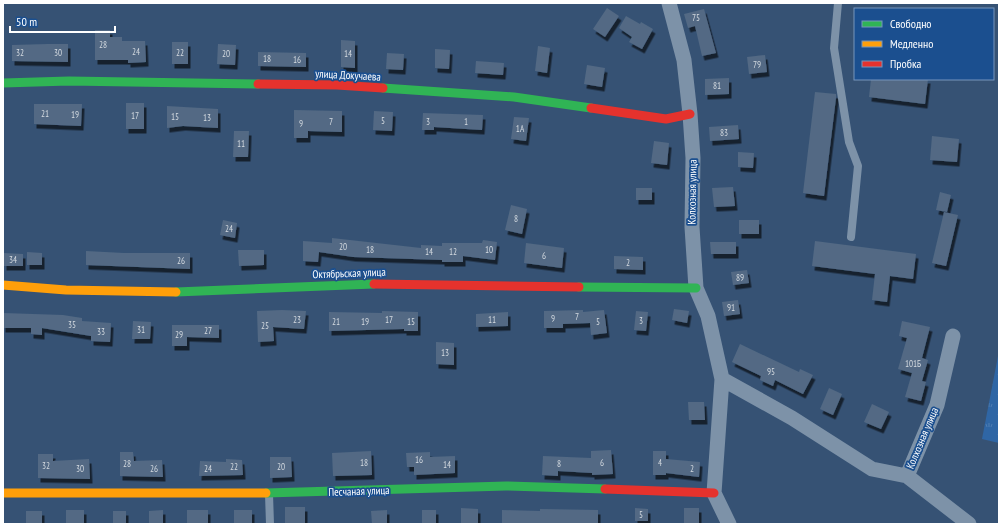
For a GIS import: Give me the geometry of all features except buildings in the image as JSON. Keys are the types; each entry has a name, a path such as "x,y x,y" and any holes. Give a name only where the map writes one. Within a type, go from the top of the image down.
{"street":[{"name":"Колхозная улица","path":"669,3 684,60 690,114 693,158 692,227 696,288 708,316 722,379 714,493"},
{"name":"улица Докучаева","path":"3,83 69,81 337,85 514,97 666,119 690,114"},
{"name":"Октябрьская улица","path":"3,285 66,290 193,292 381,284 696,288"},
{"name":"Колхозная улица","path":"722,379 792,418 872,469 907,476 936,405 953,336"},
{"path":"907,476 969,524"},
{"name":"Песчаная улица","path":"3,493 269,493 506,486 714,493"},
{"path":"714,493 729,524"}],"lane":[{"path":"838,3 834,48 849,142 858,166 851,237"},
{"path":"269,493 270,524"}],"green space":[{"path":"999,351 999,443 982,439"}],"traffic: fast":[{"path":"3,83 69,81 258,84"},
{"path":"383,88 514,97 591,108"},
{"path":"176,292 374,284"},
{"path":"579,287 696,288"},
{"path":"266,493 506,486 605,489"}],"traffic: slow":[{"path":"3,285 66,290 176,292"},
{"path":"3,493 266,493"}],"traffic: jam":[{"path":"258,84 337,85 383,88"},
{"path":"591,108 666,119 690,114"},
{"path":"374,284 579,287"},
{"path":"605,489 714,493"}]}
